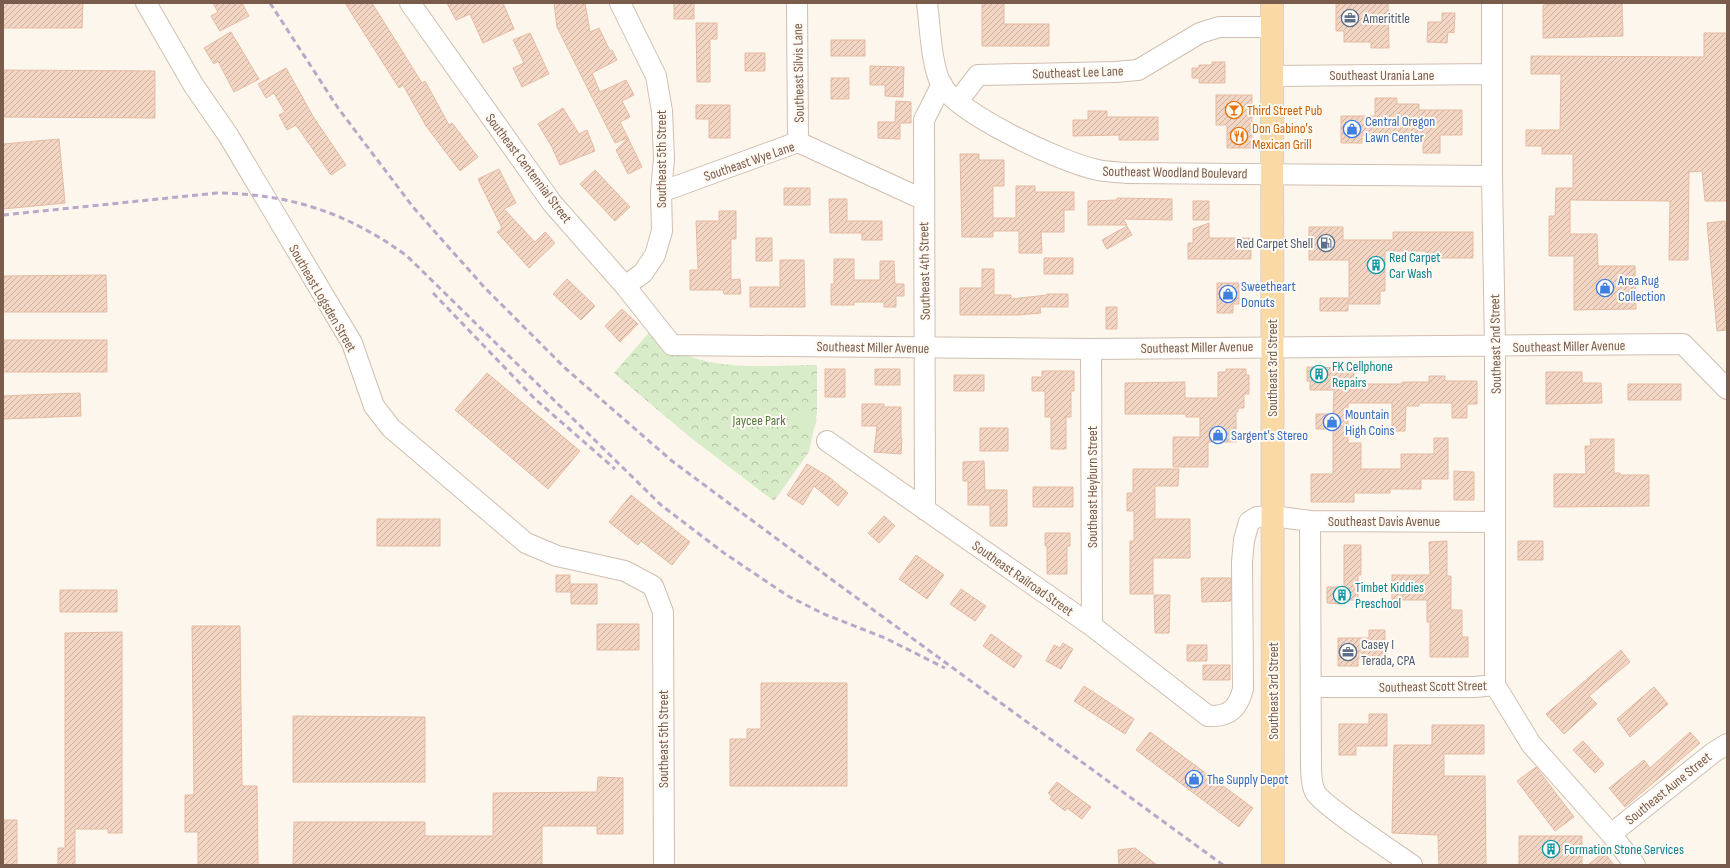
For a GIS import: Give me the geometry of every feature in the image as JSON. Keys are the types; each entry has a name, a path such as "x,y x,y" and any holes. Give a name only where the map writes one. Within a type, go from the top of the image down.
{"main road":[{"name":"Southeast 3rd Street","path":"1272,3 1273,865"}],"street":[{"name":"Southeast Logsden Street","path":"146,3 194,86 228,135 352,343 374,406 391,428 526,543 557,556 625,571 653,586 663,612"},
{"name":"Southeast Centennial Street","path":"410,3 552,203 625,286 672,345"},
{"name":"Southeast 5th Street","path":"620,3 656,76 662,111 664,159 661,192 662,231 655,255 643,273 625,286"},
{"name":"Southeast Silvis Lane","path":"797,3 798,142"},
{"name":"Southeast Woodland Boulevard","path":"927,3 934,60 942,84 958,101 977,115 1031,145 1094,170 1127,173 1492,176"},
{"name":"Southeast 2nd Street","path":"1492,3 1492,176 1495,347 1495,685"},
{"name":"Southeast Lee Lane","path":"958,101 978,74 1115,72 1138,70 1200,33 1219,27 1272,27"},
{"name":"Southeast Urania Lane","path":"1272,76 1492,74"},
{"name":"Southeast 4th Street","path":"925,510 925,348 922,199 924,120 942,84"},
{"name":"Southeast Wye Lane","path":"661,192 798,142 922,199"},
{"name":"Southeast Miller Avenue","path":"672,345 1091,349 1272,346 1495,347 1683,344 1727,388"},
{"name":"Southeast Heyburn Street","path":"1091,349 1092,626"},
{"name":"Southeast Railroad Street","path":"827,442 1092,626 1208,716 1217,716 1230,712 1239,704 1243,689 1242,562 1244,540 1248,522 1257,517 1273,516"},
{"name":"Southeast Davis Avenue","path":"1273,516 1310,521 1495,522"},
{"path":"1310,521 1311,779 1315,793 1329,806 1412,865"},
{"name":"Southeast 5th Street","path":"663,612 664,865"},
{"name":"Southeast Scott Street","path":"1311,687 1475,687 1495,685 1531,744 1611,834 1635,865"},
{"name":"Southeast Aune Street","path":"1611,834 1714,752 1727,744"}],"green space":[{"name":"Jaycee Park","path":"653,328 681,352 712,362 748,366 817,365 817,413 809,452 774,501 691,438 614,373"},
{"path":"803,415 817,419 812,435 798,431"}],"building":[{"path":"3,3 83,3 82,28 3,28"},
{"path":"213,3 242,3 249,16 220,31 211,16 218,12"},
{"path":"345,3 372,3 422,83 425,81 449,125 452,123 478,157 460,171 426,126 403,85 399,88"},
{"path":"447,3 503,3 514,29 483,43 470,14 456,20"},
{"path":"554,3 585,3 590,32 599,28 610,51 612,50 617,60 592,73 600,92 626,80 634,95 622,101 630,117 620,122 628,138 615,143 557,27"},
{"path":"674,3 694,3 694,19 674,19"},
{"path":"982,3 1004,3 1004,24 1049,24 1049,46 982,46"},
{"path":"1336,3 1388,3 1389,48 1371,48 1371,42 1344,42 1344,31 1336,31"},
{"path":"1568,3 1622,3 1623,36 1543,38 1543,5"},
{"path":"1442,13 1455,13 1454,33 1448,32 1447,43 1427,42 1428,22 1442,22"},
{"path":"696,23 717,23 717,39 710,39 710,82 697,82"},
{"path":"231,32 259,79 234,92 218,61 214,64 204,48"},
{"path":"530,33 549,74 522,87 513,68 524,63 513,40"},
{"path":"1704,33 1727,33 1727,201 1705,201 1702,171 1689,172 1688,260 1669,260 1670,201 1570,200 1570,234 1597,234 1598,266 1635,266 1636,309 1574,310 1574,256 1549,256 1549,216 1555,216 1556,188 1573,188 1573,154 1542,154 1542,146 1526,146 1526,130 1560,130 1561,74 1531,74 1531,56 1704,57"},
{"path":"831,40 865,40 865,56 831,56"},
{"path":"745,53 765,53 765,71 745,71"},
{"path":"1212,62 1225,62 1225,83 1199,83 1199,78 1192,78 1192,68 1199,68 1199,65 1212,65"},
{"path":"870,66 904,67 903,97 885,96 885,85 870,85"},
{"path":"286,68 314,118 346,165 331,175 296,125 287,130 279,115 285,112 274,93 266,98 258,84"},
{"path":"3,70 155,71 155,118 3,117"},
{"path":"831,78 849,78 849,99 831,99"},
{"name":"Third Street Pub","path":"1216,95 1252,95 1252,148 1227,148 1227,125 1216,125"},
{"path":"1375,98 1397,98 1397,104 1419,104 1419,110 1462,110 1462,135 1440,135 1440,153 1423,153 1423,138 1404,138 1404,135 1362,135 1362,143 1341,143 1341,116 1375,116"},
{"path":"896,101 911,102 911,123 900,123 900,139 878,138 878,122 895,122"},
{"path":"696,105 730,105 730,138 709,138 709,119 696,119"},
{"path":"563,108 579,134 587,130 595,151 560,165 552,147 538,124"},
{"path":"1088,111 1107,111 1107,117 1158,117 1158,140 1119,140 1119,135 1073,136 1073,120 1088,120"},
{"path":"628,138 642,167 628,174 616,150"},
{"path":"59,139 65,203 3,209 3,144"},
{"path":"960,154 979,154 979,160 1004,160 1004,186 993,186 993,218 1016,218 1016,186 1035,186 1035,192 1074,192 1074,210 1064,210 1064,232 1041,232 1042,253 1019,253 1019,231 993,231 993,237 962,237"},
{"path":"499,169 516,203 504,209 535,242 545,232 555,243 529,268 497,232 502,228 478,179"},
{"path":"595,170 630,207 615,221 580,184"},
{"path":"784,188 810,188 810,205 784,205"},
{"path":"1117,198 1172,199 1172,220 1123,219 1127,225 1088,225 1088,201 1117,200"},
{"path":"829,199 847,199 847,221 882,221 882,240 862,240 862,233 830,233"},
{"path":"1193,201 1209,201 1209,220 1193,220"},
{"path":"719,211 736,211 736,239 731,239 731,280 740,279 741,294 724,294 723,290 690,290 690,270 698,270 696,221 719,221"},
{"path":"1725,221 1727,240 1727,330 1717,331 1707,223"},
{"path":"1209,223 1209,238 1251,238 1251,259 1188,259 1188,243 1193,243 1193,229"},
{"path":"1127,226 1132,235 1107,249 1102,240"},
{"path":"1309,227 1343,227 1343,240 1393,240 1393,232 1473,232 1473,258 1426,258 1426,251 1385,251 1385,291 1380,291 1380,304 1349,304 1349,260 1309,260"},
{"path":"756,238 772,238 772,261 756,261"},
{"path":"1044,258 1073,258 1073,274 1044,274"},
{"path":"834,259 854,259 854,280 880,280 880,261 894,261 895,284 904,284 904,296 896,296 896,307 884,307 884,302 854,302 854,305 831,305 831,284 834,284"},
{"path":"780,260 804,260 805,307 750,307 750,287 780,287"},
{"path":"982,269 994,269 994,295 1011,295 1011,299 1047,294 1068,294 1068,307 1040,307 1041,313 1018,315 960,315 960,288 982,288"},
{"path":"106,275 107,312 3,312 3,276"},
{"path":"567,279 595,306 581,320 553,294"},
{"name":"Sweetheart Donuts","path":"1217,283 1239,283 1239,304 1233,304 1233,313 1217,313"},
{"path":"1320,298 1348,298 1348,311 1320,311"},
{"path":"1106,307 1117,307 1117,329 1106,329"},
{"path":"622,309 638,324 620,342 605,326"},
{"path":"3,340 107,340 107,372 3,372"},
{"path":"1307,367 1354,368 1354,384 1402,384 1402,382 1429,382 1429,376 1445,376 1445,381 1477,381 1477,404 1467,404 1467,418 1452,418 1452,403 1419,403 1419,406 1406,406 1405,431 1392,431 1392,403 1348,403 1348,443 1361,443 1361,469 1401,469 1401,454 1434,454 1434,438 1448,438 1448,479 1421,479 1421,489 1390,489 1390,493 1354,493 1354,502 1311,502 1311,474 1333,474 1333,429 1316,429 1316,414 1333,414 1334,390 1310,390 1310,381 1307,381"},
{"path":"825,369 845,369 845,397 825,397"},
{"path":"875,369 900,369 900,385 875,385"},
{"path":"1226,369 1246,369 1246,375 1249,375 1249,394 1244,394 1244,408 1238,408 1238,412 1236,412 1236,442 1208,442 1208,467 1173,467 1173,437 1200,437 1200,417 1186,417 1186,414 1125,414 1125,383 1185,382 1185,398 1218,398 1218,372 1226,372"},
{"path":"1042,371 1074,371 1074,391 1071,391 1071,417 1066,417 1066,449 1051,449 1051,417 1045,417 1045,391 1032,391 1032,377 1042,377"},
{"path":"1546,372 1582,372 1582,383 1601,383 1602,403 1546,404"},
{"path":"487,373 580,451 548,489 455,410"},
{"path":"954,375 984,375 984,391 954,391"},
{"path":"1628,384 1681,384 1681,400 1628,400"},
{"path":"80,393 81,416 3,419 3,396"},
{"path":"862,404 884,404 884,407 901,407 901,454 874,452 877,426 862,426"},
{"path":"980,428 1008,428 1008,451 980,451"},
{"path":"1590,439 1614,439 1614,473 1620,473 1620,475 1649,475 1649,506 1554,507 1554,474 1586,474 1585,446 1591,446"},
{"path":"984,461 985,490 1007,490 1007,526 990,526 990,505 968,505 968,481 963,481 963,462"},
{"path":"807,464 829,477 848,493 838,506 814,486 803,505 787,495"},
{"path":"1133,469 1179,469 1178,486 1155,486 1155,519 1190,519 1190,558 1153,558 1153,594 1130,594 1130,541 1134,541 1134,511 1127,511 1127,493 1133,493"},
{"path":"1454,471 1474,472 1474,500 1454,500"},
{"path":"1033,487 1073,487 1073,507 1033,507"},
{"path":"631,495 690,542 672,565 641,541 638,545 609,522"},
{"path":"884,516 895,526 879,543 868,533"},
{"path":"377,519 440,519 440,546 377,546"},
{"path":"1045,533 1070,533 1070,546 1067,546 1067,574 1047,574 1047,546 1045,546"},
{"path":"1447,541 1447,576 1451,576 1451,610 1462,610 1462,637 1468,637 1468,657 1430,657 1430,622 1427,622 1427,600 1392,600 1392,575 1430,575 1429,542"},
{"path":"1518,541 1543,541 1543,560 1518,560"},
{"path":"1344,545 1361,545 1361,575 1358,575 1358,600 1341,600 1341,604 1327,603 1327,587 1344,587"},
{"path":"916,555 944,575 927,599 899,579"},
{"path":"556,575 570,575 570,592 556,592"},
{"path":"1201,578 1231,578 1231,601 1202,602"},
{"path":"571,584 597,584 597,604 571,604"},
{"path":"961,589 986,606 975,621 950,604"},
{"path":"60,590 117,590 117,612 60,612"},
{"path":"1154,595 1170,595 1169,633 1155,633"},
{"path":"597,624 639,624 639,650 597,650"},
{"path":"192,626 240,626 242,786 257,786 258,865 198,865 198,832 185,832 185,795 194,795"},
{"path":"1369,630 1385,630 1385,658 1358,658 1358,666 1338,666 1338,638 1369,638"},
{"path":"122,632 122,833 108,833 108,829 75,829 75,865 58,865 58,848 65,848 65,633"},
{"path":"991,634 1022,656 1014,668 983,646"},
{"path":"1063,643 1073,649 1061,669 1046,661 1054,645 1060,648"},
{"path":"1187,645 1207,645 1207,661 1187,661"},
{"path":"1621,650 1630,662 1589,696 1597,704 1564,734 1546,714"},
{"path":"1203,665 1230,665 1230,680 1203,680"},
{"path":"761,683 847,683 847,786 730,786 730,739 747,739 747,729 761,729"},
{"path":"1084,686 1134,719 1125,734 1074,701"},
{"path":"1654,687 1668,704 1630,737 1617,719"},
{"path":"1369,714 1387,714 1387,746 1356,746 1356,755 1339,755 1339,724 1369,724"},
{"path":"293,716 425,717 425,782 293,782"},
{"path":"1432,725 1484,725 1484,754 1444,754 1444,776 1485,776 1486,865 1439,865 1438,835 1392,833 1394,745 1432,745"},
{"name":"The Supply Depot","path":"1150,732 1253,808 1239,827 1136,750"},
{"path":"1690,732 1700,743 1625,807 1609,788 1644,760 1650,768"},
{"path":"1583,741 1604,764 1595,773 1573,750"},
{"path":"1536,767 1574,817 1555,831 1517,781"},
{"path":"598,777 623,778 623,834 597,834 597,826 542,826 542,865 293,865 294,822 425,822 425,836 493,836 493,793 597,792"},
{"path":"1057,782 1091,807 1082,819 1067,808 1065,811 1050,799 1052,796 1048,793"},
{"path":"3,820 17,820 17,865 3,865"},
{"name":"Formation Stone Services","path":"1519,836 1582,836 1582,865 1519,865"},
{"path":"1135,848 1157,865 1119,865 1118,850"},
{"path":"1604,852 1614,865 1588,865"}],"railway":[{"path":"270,3 338,108 413,207 484,287 565,368 672,461 1223,865"},
{"path":"3,215 217,193 270,197 294,202 340,217 363,228 407,256 661,505 724,553 788,596 824,614 885,638 945,668"},
{"path":"433,293 535,399 615,469"}],"place":[{"name":"Amerititle","path":"1350,18"},
{"name":"Third Street Pub","path":"1234,110"},
{"name":"Central Oregon Lawn Center","path":"1352,129"},
{"name":"Don Gabino's Mexican Grill","path":"1239,136"},
{"name":"Red Carpet Shell","path":"1326,243"},
{"name":"Red Carpet Car Wash","path":"1376,265"},
{"name":"Area Rug Collection","path":"1605,288"},
{"name":"Sweetheart Donuts","path":"1228,294"},
{"name":"FK Cellphone Repairs","path":"1319,374"},
{"name":"Mountain High Coins","path":"1332,422"},
{"name":"Sargent's Stereo","path":"1218,435"},
{"name":"Timbet Kiddies Preschool","path":"1342,595"},
{"name":"Casey I Terada, CPA","path":"1348,652"},
{"name":"The Supply Depot","path":"1194,779"},
{"name":"Formation Stone Services","path":"1551,849"}]}
